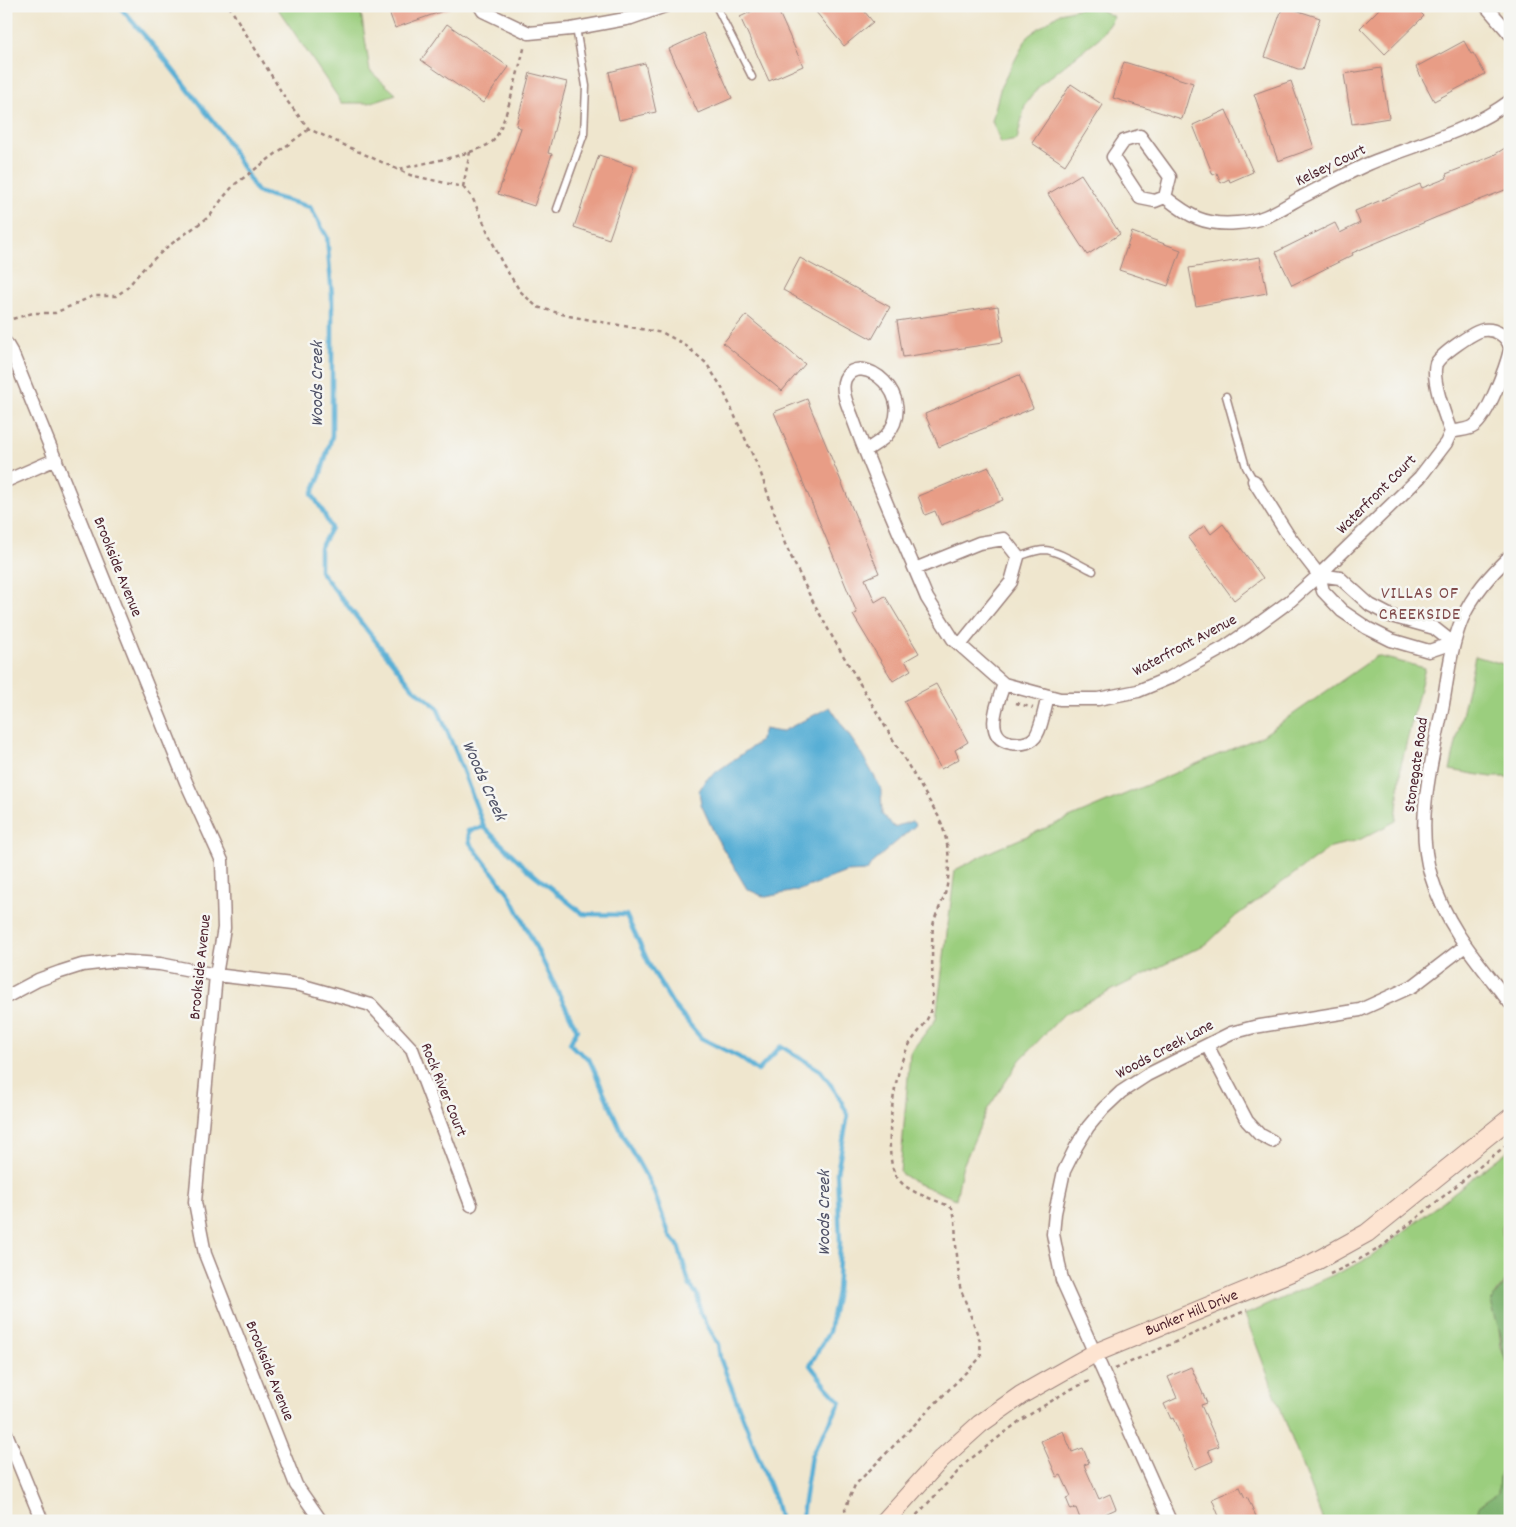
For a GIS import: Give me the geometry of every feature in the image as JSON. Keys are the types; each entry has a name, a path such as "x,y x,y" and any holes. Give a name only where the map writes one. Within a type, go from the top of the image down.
{"street":[{"path":"480,6 483,11 529,33 576,28 631,18 665,6"},
{"path":"1486,6 1510,34"},
{"name":"Kelsey Court","path":"1165,197 1194,218 1236,224 1259,220 1368,164 1472,125 1510,101"},
{"path":"1140,136 1170,178 1165,197 1154,201 1140,198 1113,157 1124,141 1140,136"},
{"path":"1483,330 1502,334 1508,341 1510,349 1508,359 1490,403 1481,419 1473,427 1451,432 1446,420 1436,379 1437,363 1441,356 1473,334 1483,330"},
{"name":"Brookside Avenue","path":"6,343 13,355 56,459 186,782 222,860 224,928 216,974 195,1202 205,1254 292,1476 296,1485 321,1521"},
{"name":"Waterfront Avenue","path":"864,451 887,435 897,413 890,389 880,376 869,371 855,371 845,379 844,392 864,451 927,598 939,619 960,645 1004,684 1048,696 1060,699 1098,699 1138,691 1168,678 1225,647 1254,628 1290,601 1319,575"},
{"name":"Waterfront Court","path":"1319,575 1420,477 1440,451 1451,432"},
{"path":"6,481 56,459"},
{"path":"1254,481 1288,535 1319,575 1323,591 1342,611 1391,640 1429,651 1453,643"},
{"path":"915,570 979,543 1004,539 1018,557 1011,582 960,645"},
{"name":"Stonegate Road","path":"1510,556 1485,581 1472,600 1453,643 1426,796 1425,839 1431,876 1446,915 1465,946 1510,1003"},
{"path":"1319,575 1340,578 1370,605 1391,616 1434,628 1453,643"},
{"path":"1004,684 993,720 995,730 1002,740 1012,743 1024,743 1034,739 1048,696"},
{"name":"Woods Creek Lane","path":"1170,1521 1062,1280 1053,1234 1055,1213 1064,1171 1088,1126 1121,1092 1147,1075 1231,1033 1360,1010 1413,986 1465,946"},
{"name":"Rock River Court","path":"6,997 38,980 82,965 117,961 160,964 216,974 300,984 371,1006 412,1049 471,1204"},
{"path":"1207,1045 1247,1121 1259,1134 1272,1141"},
{"name":"Bunker Hill Drive","path":"885,1521 940,1460 980,1424 1020,1395 1095,1352 1311,1264 1367,1234 1510,1118"},
{"path":"6,1433 42,1521"}],"lane":[{"path":"716,6 752,77"},
{"path":"556,209 584,134 586,86 576,28"},
{"path":"1226,396 1246,466 1254,481"},
{"path":"1018,557 1045,550 1093,571"}],"path":[{"path":"229,6 287,101 309,129 410,175 463,187 472,196 502,263 520,291 537,307 569,316 663,333 684,344 706,362 720,386 760,471 785,544 810,596 940,819 950,851 950,870 945,894 934,923 932,1008 926,1023 906,1049 901,1062 890,1127 890,1155 895,1174 907,1187 952,1208 955,1218 960,1287 980,1342 981,1357 855,1485 845,1509 848,1521"},
{"path":"398,169 470,152 493,142 502,124 529,33"},
{"path":"6,323 33,313 55,313 93,296 116,296 126,289 143,269 167,247 210,216 234,186 309,129"},
{"path":"463,187 470,152"},
{"path":"1013,701 1034,708"},
{"path":"1322,1277 1380,1248 1510,1142"},
{"path":"911,1521 968,1461 1014,1426 1069,1390 1254,1306"}],"green space":[{"path":"276,6 360,6 370,71 396,94 369,103 342,103"},
{"path":"1094,6 1114,17 1100,37 1040,85 1025,105 1017,140 1001,143 992,121 1001,86 1028,36 1060,13"},
{"path":"1377,656 1425,668 1401,765 1396,821 1359,840 1331,847 1236,916 1208,943 1064,1014 1020,1060 987,1110 962,1168 956,1199 916,1183 900,1173 910,1053 936,1019 955,870 994,850 1262,736"},
{"path":"1475,656 1510,666 1510,777 1492,777 1450,770"},
{"path":"1510,1149 1510,1182 1507,1202 1510,1214 1502,1228 1503,1240 1510,1243 1510,1265 1505,1281 1495,1294 1501,1347 1506,1362 1510,1366 1510,1461 1504,1464 1498,1493 1475,1516 1475,1521 1323,1521 1245,1315 1371,1257"},
{"path":"1510,1273 1510,1366 1504,1354 1491,1301"},
{"path":"1510,1461 1510,1521 1475,1521 1479,1506 1498,1493 1501,1471"}],"water":[{"path":"830,707 861,753 881,788 882,814 894,827 912,821 916,825 872,863 867,871 846,872 800,890 766,897 747,889 716,837 701,804 699,791 706,779 759,742 764,729 781,732"}],"building":[{"path":"387,6 451,6 451,8 395,28"},
{"path":"763,6 776,6 803,66 769,81 740,17"},
{"path":"811,6 860,6 873,22 844,46"},
{"path":"1283,6 1320,18 1303,69 1298,69 1265,57"},
{"path":"1382,6 1414,6 1424,16 1385,54 1360,28"},
{"path":"447,24 509,67 483,103 421,60"},
{"path":"703,33 732,98 698,113 669,49"},
{"path":"1464,41 1485,74 1434,101 1416,67"},
{"path":"1124,62 1193,83 1182,119 1113,98"},
{"path":"645,63 656,112 619,120 609,72"},
{"path":"1381,68 1389,118 1352,124 1344,74"},
{"path":"530,73 567,82 548,153 552,154 534,206 498,194 521,128 516,126"},
{"path":"1291,81 1314,148 1278,161 1254,94"},
{"path":"1071,84 1103,105 1065,165 1032,143"},
{"path":"1226,110 1253,172 1230,182 1229,179 1221,183 1217,173 1213,175 1193,125"},
{"path":"1510,145 1510,188 1352,253 1353,255 1292,285 1276,252 1335,223 1340,233 1360,223 1355,211 1420,184 1422,188 1447,178 1446,174 1492,156"},
{"path":"599,155 634,167 609,239 574,227"},
{"path":"1081,174 1120,234 1087,255 1048,194"},
{"path":"1132,232 1181,250 1168,286 1119,270"},
{"path":"1260,257 1267,293 1196,306 1189,268"},
{"path":"800,258 890,307 872,339 783,290"},
{"path":"998,306 1003,342 903,357 897,321"},
{"path":"746,315 805,364 782,391 723,343"},
{"path":"1019,375 1033,408 939,447 925,414"},
{"path":"807,399 879,573 865,579 875,602 885,596 919,653 905,661 911,670 893,681 853,615 857,613 774,412"},
{"path":"989,467 1003,500 941,525 935,511 925,515 918,496"},
{"path":"1223,524 1263,578 1234,600 1188,538 1205,525 1211,534"},
{"path":"936,684 968,742 955,750 959,759 941,769 904,701"},
{"path":"1191,1367 1207,1403 1201,1405 1219,1446 1208,1450 1213,1461 1195,1469 1173,1418 1171,1419 1164,1404 1177,1398 1168,1377"},
{"path":"1063,1431 1072,1452 1083,1448 1089,1463 1084,1465 1099,1499 1110,1494 1116,1509 1090,1521 1081,1521 1076,1508 1071,1510 1066,1498 1071,1496 1061,1475 1057,1477 1041,1441"},
{"path":"1240,1487 1245,1498 1247,1496 1258,1521 1221,1521 1212,1499"}],"waterway":[{"name":"Woods Creek","path":"119,6 158,51 223,134 257,192 310,207 327,237 332,296 332,436 320,476 312,494 331,528 320,548 320,571 413,688 437,707 484,827 526,868 583,914 626,915 650,966 674,1006 701,1038 739,1057 758,1071 781,1046 821,1071 838,1095 848,1115 837,1172 840,1243 837,1292 829,1332 810,1365 841,1402 811,1456 801,1521"},
{"path":"484,827 468,831 470,843 510,895 577,1030 570,1043 589,1059 623,1135 652,1187 670,1236 678,1245 690,1286 697,1294 701,1314 718,1344 720,1358 775,1500 780,1521"}],"district":[{"name":"VILLAS OF CREEKSIDE","path":"1420,604"}]}
